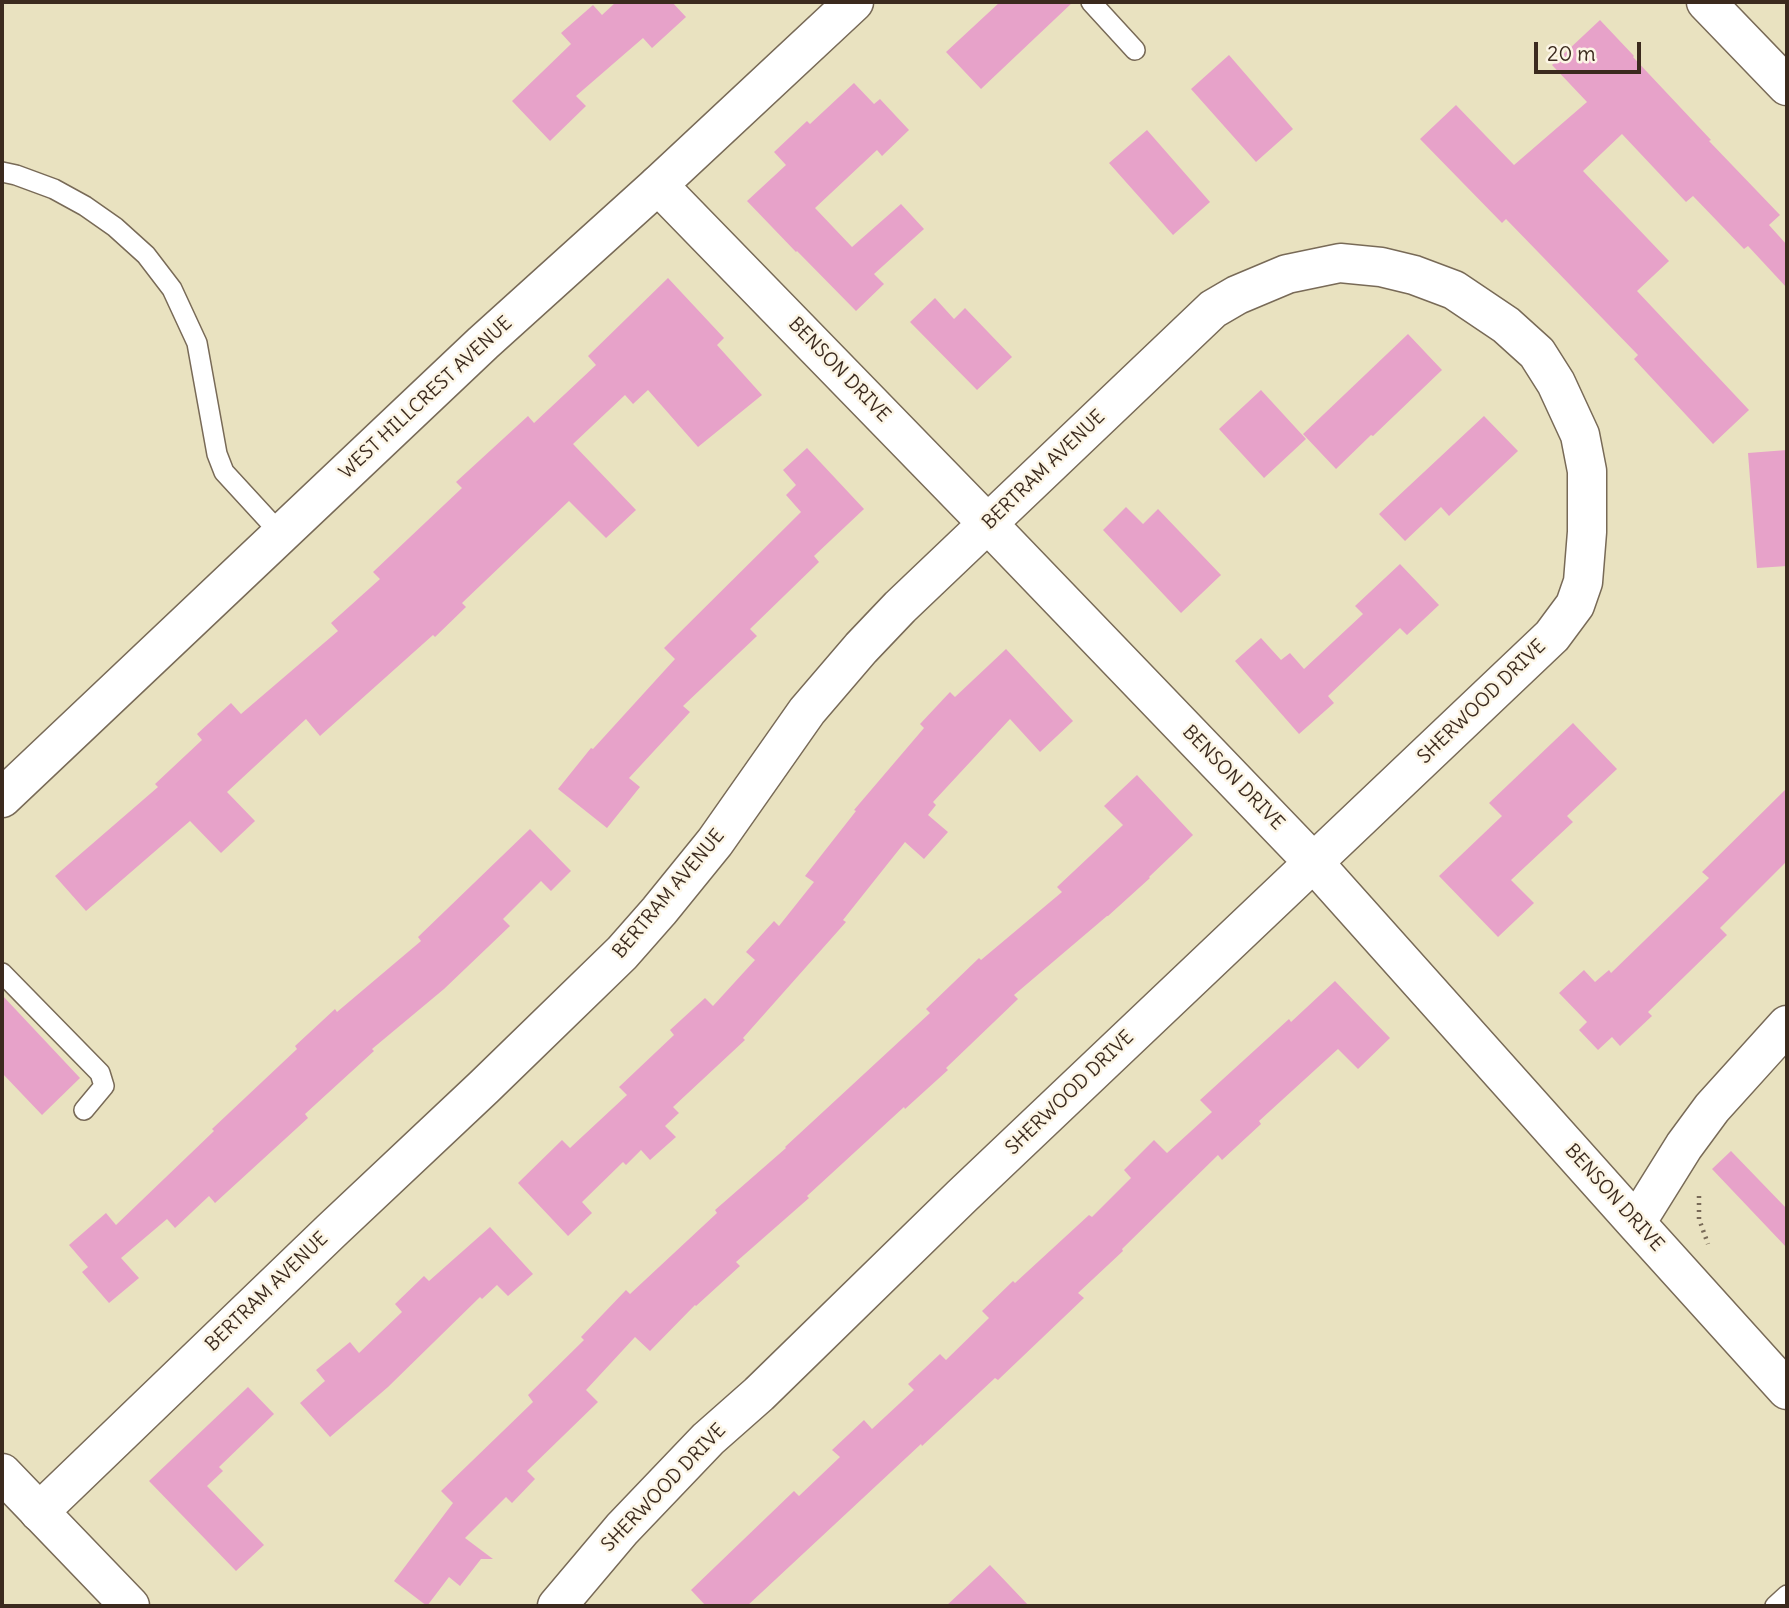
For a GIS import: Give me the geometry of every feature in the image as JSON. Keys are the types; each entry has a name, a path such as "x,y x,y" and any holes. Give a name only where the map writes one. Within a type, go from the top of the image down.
{"street":[{"path":"1706,2 1787,86"},
{"name":"WEST HILLCREST AVENUE","path":"2,798 483,343 658,185 847,4"},
{"name":"BENSON DRIVE","path":"658,185 1314,863 1787,1390"},
{"name":"BERTRAM AVENUE","path":"39,1511 622,953 715,842 807,711 861,648 900,607 1213,309 1237,295 1287,274 1340,263 1381,267 1414,275 1454,290 1506,325 1537,353 1556,383 1580,435 1587,471 1587,532 1583,582"},
{"name":"SHERWOOD DRIVE","path":"557,1606 622,1529 708,1439 759,1394 972,1186 1552,635 1575,605 1583,582"},
{"path":"1636,1223 1684,1146 1712,1108 1787,1025"},
{"path":"2,1473 130,1606"}],"lane":[{"path":"1091,2 1135,50"},
{"path":"2,172 54,189 85,206 115,227 146,255 172,289 197,343 217,454 224,472 281,534"},
{"path":"2,972 100,1073 104,1086 84,1110"},
{"path":"1775,1606 1787,1595"}],"path":[{"path":"1700,1187 1699,1219 1712,1255"}],"building":[{"path":"616,2 672,2 686,17 652,48 643,38 576,96 586,106 550,141 512,101 571,44 561,33 593,5 602,15"},
{"path":"1000,2 1073,2 981,89 946,52"},
{"path":"1600,20 1780,215 1769,225 1787,245 1787,288 1748,246 1744,249 1693,196 1686,202 1622,134 1583,171 1669,261 1637,291 1749,410 1713,444 1634,359 1638,355 1506,219 1502,223 1420,139 1456,105 1514,165 1587,102 1552,65"},
{"path":"1229,55 1293,129 1256,162 1191,89"},
{"path":"854,83 874,104 880,99 909,130 882,156 877,150 815,208 852,247 901,204 924,229 874,274 884,284 856,311 747,201 786,165 774,152 807,121 810,124"},
{"path":"1147,130 1210,202 1173,235 1109,163"},
{"path":"668,278 724,338 717,345 762,395 698,447 648,390 633,404 625,395 573,444 636,510 606,538 569,501 462,603 466,607 435,637 433,635 320,736 306,719 227,792 255,821 221,853 190,821 86,911 55,876 158,787 155,784 202,740 197,734 231,703 241,714 338,631 331,623 380,579 373,572 462,488 456,482 528,416 534,423 596,365 588,356"},
{"path":"935,298 954,319 965,308 1012,357 977,390 910,322"},
{"path":"1408,334 1442,370 1336,469 1303,434"},
{"path":"1261,390 1306,439 1264,478 1219,429"},
{"path":"1484,416 1518,451 1449,516 1441,507 1405,541 1379,514"},
{"path":"807,448 864,509 814,556 819,562 750,629 757,636 683,706 690,712 629,778 640,787 607,828 558,789 591,748 593,749 675,659 664,648 801,512 786,495 796,485 783,470"},
{"path":"1787,450 1787,566 1757,568 1748,453"},
{"path":"1126,507 1143,524 1158,509 1221,575 1181,613 1103,530"},
{"path":"1400,564 1439,605 1407,635 1400,628 1328,696 1334,703 1299,734 1235,661 1261,638 1281,660 1290,653 1304,669 1363,614 1355,606"},
{"path":"1006,649 1073,721 1040,752 1010,719 933,802 936,805 928,815 948,832 924,859 905,842 843,920 846,922 743,1038 745,1040 673,1107 679,1113 665,1126 676,1137 650,1160 641,1150 626,1165 623,1162 582,1202 592,1213 568,1236 518,1183 562,1140 570,1148 627,1095 619,1087 674,1035 670,1030 705,998 713,1006 755,960 746,952 774,921 779,926 814,882 805,876 856,811 854,810 924,728 920,724 950,692 955,697"},
{"path":"1573,723 1617,769 1567,816 1573,822 1511,880 1534,903 1498,937 1439,876 1502,816 1489,803"},
{"path":"1137,775 1193,835 1108,916 1014,995 1018,999 946,1068 948,1070 905,1109 904,1107 807,1196 809,1198 736,1262 740,1266 695,1305 650,1351 635,1337 586,1390 598,1402 527,1471 535,1479 512,1503 506,1497 465,1538 493,1559 481,1559 460,1586 449,1577 427,1606 394,1581 453,1503 441,1491 533,1402 528,1395 584,1340 581,1337 626,1290 630,1294 717,1213 715,1210 786,1148 930,1013 926,1009 979,958 981,960 1062,892 1057,887 1123,825 1104,806"},
{"path":"1787,788 1787,861 1720,928 1727,935 1648,1012 1652,1016 1620,1046 1612,1037 1598,1050 1579,1030 1587,1022 1559,993 1584,970 1595,982 1609,970 1611,973 1709,878 1702,872"},
{"path":"530,829 571,871 551,891 541,881 503,919 510,926 444,989 372,1049 374,1051 305,1114 308,1118 215,1203 209,1196 175,1228 167,1219 121,1258 139,1278 109,1303 82,1272 88,1267 69,1245 106,1213 116,1225 297,1049 295,1046 335,1009 337,1012 421,941 418,937"},
{"path":"1335,981 1390,1038 1358,1069 1338,1049 1259,1121 1261,1124 1222,1160 1218,1155 1078,1293 1084,1298 998,1380 995,1378 922,1446 921,1444 747,1606 706,1606 691,1590 794,1491 799,1496 840,1457 832,1450 864,1420 872,1429 914,1390 908,1384 940,1354 946,1360 989,1318 982,1311 1089,1215 1092,1217 1131,1178 1124,1170 1154,1140 1167,1153 1212,1112 1200,1100"},
{"path":"2,995 80,1078 42,1115 2,1073"},
{"path":"1731,1151 1787,1209 1787,1248 1712,1169"},
{"path":"490,1227 533,1274 508,1296 497,1285 482,1299 480,1297 388,1387 330,1437 300,1403 325,1381 316,1370 350,1342 359,1353 402,1312 395,1304 424,1276 429,1281"},
{"path":"248,1387 274,1414 219,1467 223,1471 207,1486 264,1545 236,1571 149,1481"},
{"path":"990,1565 1029,1606 946,1606"}]}
